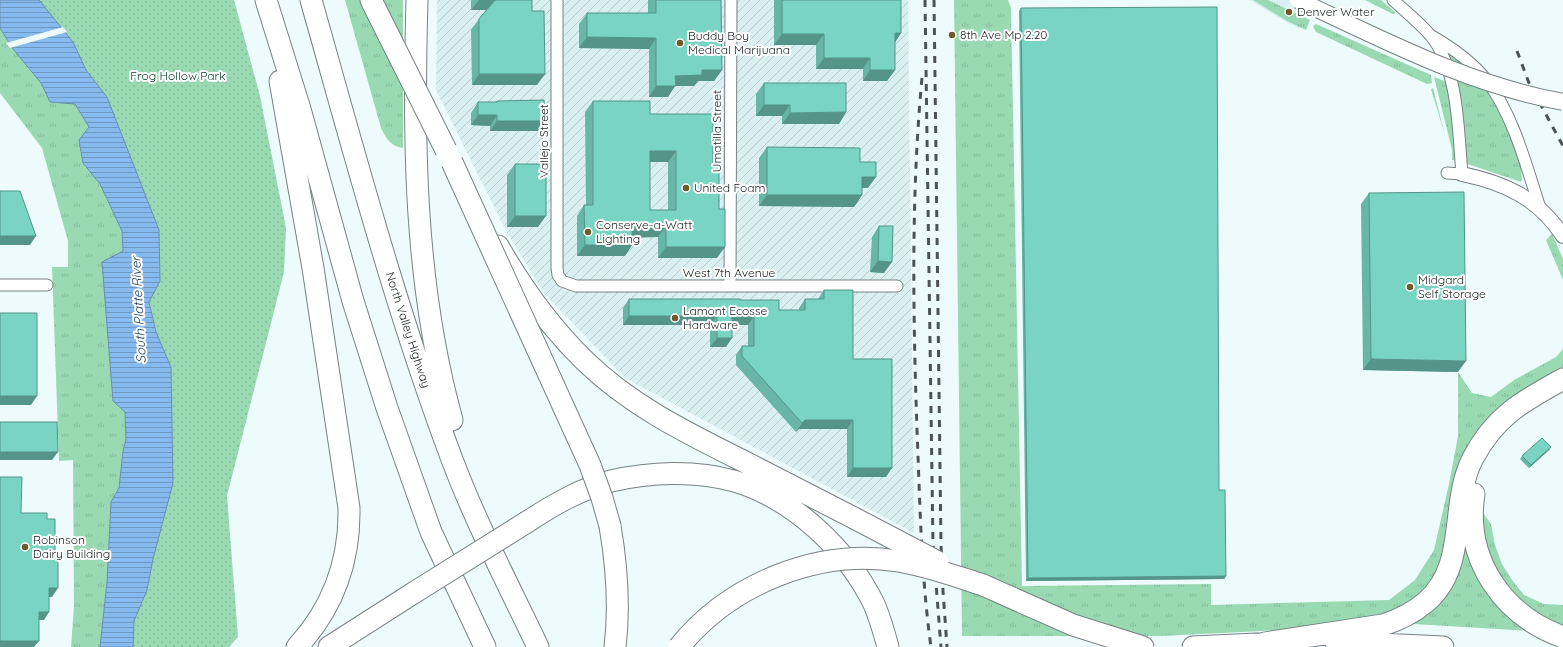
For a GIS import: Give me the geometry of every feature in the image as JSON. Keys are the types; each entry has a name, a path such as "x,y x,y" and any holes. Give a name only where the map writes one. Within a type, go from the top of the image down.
{"highway":[{"path":"266,0 312,268 349,508 349,535 345,560 338,581 318,622 297,647"},
{"path":"266,0 311,148 353,301 392,422 431,532 485,647"},
{"name":"North Valley Highway","path":"311,0 399,307 453,461 483,530 538,647"},
{"path":"371,0 452,162 579,441 602,498 610,526 617,575 617,611 614,647"},
{"path":"417,0 417,167 419,234 428,304 445,394 483,530"},
{"path":"452,162 504,255 532,299 567,343 586,362 612,384 642,406 674,426 983,586 1089,631 1143,647"},
{"path":"1559,384 1529,412 1516,421 1497,443 1485,462 1477,483 1473,502 1473,520 1474,537 1482,563 1495,587 1507,602 1527,619 1546,630 1563,637"},
{"path":"1265,644 1394,622 1410,614 1429,599 1436,592 1444,579 1452,558 1461,497 1467,471 1473,458 1490,431 1499,420 1522,402 1559,384"},
{"path":"329,647 557,503 586,490 631,477 657,474 684,474 710,476 734,481 752,487 781,502 810,523 825,537 848,564 867,592 880,618 888,647"},
{"path":"679,647 704,620 735,597 784,573 828,561 860,558 897,561 938,570 983,586"},
{"path":"1193,647 1331,642 1442,647"}],"main road":[{"path":"1298,0 1456,72 1530,96 1563,102"}],"street":[{"name":"Vallejo Street","path":"557,0 557,268 558,275 562,282"},
{"name":"Umatilla Street","path":"730,286 731,0"},
{"path":"1393,0 1430,35 1468,61 1487,80 1506,113 1520,146 1540,208"},
{"path":"1430,35 1441,52 1450,75 1456,109 1462,174"},
{"path":"1447,173 1462,174 1479,178 1510,189 1527,198 1540,208 1563,236"},
{"name":"West 7th Avenue","path":"562,282 576,286 897,286"},
{"path":"0,285 47,285"}],"shaded area":[{"path":"437,0 908,0 914,533 625,378 544,293 505,229 436,90"},
{"name":"Denver Water","path":"1249,0 1314,0 1300,29"}],"green space":[{"name":"Frog Hollow Park","path":"39,0 234,0 260,96 286,228 284,272 227,496 238,637 229,647 133,647 134,621 147,590 153,559 173,483 171,367 156,332 149,301 160,281 159,230 107,97 86,70 73,42"},
{"path":"345,0 403,0 403,148 392,144 381,128"},
{"path":"954,0 1008,0 1011,8 1022,586 1211,584 1211,605 1389,600 1415,580 1434,550 1458,436 1458,372 1472,393 1491,397 1514,380 1556,357 1563,349 1563,367 1521,393 1495,414 1437,578 1419,598 1396,612 1349,621 1281,630 1162,636 962,636"},
{"path":"1253,0 1268,0 1310,20 1306,30 1287,21"},
{"path":"1365,0 1381,0 1395,12 1395,14 1393,14"},
{"path":"1316,24 1431,75 1432,83 1427,84 1316,32 1313,26"},
{"path":"0,28 13,49 41,83 50,101 75,104 89,127 79,140 83,163 100,184 122,231 123,251 110,362 113,401 125,412 126,439 123,451 119,488 111,502 107,582 100,647 71,647 74,606 73,460 59,461 52,267 68,267 68,241 42,148 0,93"},
{"path":"1454,53 1492,91 1513,140 1521,167 1521,182 1468,164 1466,161 1448,56 1448,54"},
{"path":"1434,77 1447,82 1457,160 1452,160 1452,150"},
{"path":"1433,88 1445,135 1431,89"},
{"path":"1552,234 1563,259 1563,280 1546,240"},
{"path":"1479,507 1491,524 1495,545 1502,564 1524,595 1544,604 1563,605 1563,630 1536,619 1489,567"},
{"path":"1466,524 1532,631 1414,624 1409,621"}],"water":[{"name":"South Platte River","path":"0,0 39,0 73,42 86,70 107,97 159,230 160,281 149,302 156,332 171,367 173,483 153,559 147,590 134,621 133,647 100,647 107,582 111,502 119,488 123,451 126,439 125,412 113,401 102,262 123,251 122,231 100,184 83,163 79,140 89,127 75,104 50,102 41,83 13,49 0,28"}],"pier":[{"path":"63,27 67,32 10,48 6,43"}],"building":[{"path":"495,0 532,0 532,11 544,11 545,74 479,74 479,19"},
{"path":"656,0 721,0 722,70 702,70 702,75 675,76 676,86 656,86 656,38 587,37 587,13 656,13"},
{"path":"782,0 901,0 901,33 895,33 895,70 870,70 870,58 824,58 824,34 782,34"},
{"path":"1217,7 1219,490 1225,490 1226,576 1028,578 1021,8"},
{"path":"764,83 846,83 846,112 790,113 790,105 764,105"},
{"path":"544,100 545,121 497,121 497,115 478,115 478,102"},
{"path":"593,101 650,101 650,114 713,114 713,164 719,164 719,209 725,209 725,247 666,247 666,226 632,227 632,245 585,245 584,205 593,205","holes":["650,151 676,151 676,210 650,210"]},
{"path":"767,147 860,148 860,162 876,162 876,177 862,177 862,195 767,195"},
{"path":"515,164 546,164 546,216 515,216"},
{"path":"0,191 20,191 36,236 0,236"},
{"name":"Midgard Self Storage","path":"1464,192 1466,361 1371,359 1369,193"},
{"path":"879,226 893,226 892,262 878,261"},
{"path":"824,290 853,290 853,359 892,359 892,468 853,468 853,420 805,420 802,423 742,356 742,346 754,346 754,316 732,316 732,338 717,338 717,316 629,316 629,299 779,300 779,310 805,310 805,299 824,299"},
{"path":"0,313 37,313 37,396 0,396"},
{"path":"0,422 57,422 58,452 0,452"},
{"path":"1542,438 1551,447 1531,465 1522,456"},
{"name":"Robinson Dairy Building","path":"0,477 22,477 21,513 47,513 47,519 55,519 55,559 58,559 58,588 49,588 49,612 39,612 39,641 0,641"}],"railway":[{"path":"925,0 933,545 941,647"},
{"path":"934,0 941,545 947,647"},
{"path":"1517,51 1529,83 1563,146"},
{"path":"922,78 916,166 914,254 915,342 921,539 931,647"}],"place":[{"name":"Denver Water","path":"1289,12"},
{"name":"8th Ave Mp 2.20","path":"952,35"},
{"name":"Buddy Boy Medical Marijuana","path":"680,43"},
{"name":"United Foam","path":"686,188"},
{"name":"Conserve-a-Watt Lighting","path":"588,232"},
{"name":"Midgard Self Storage","path":"1410,287"},
{"name":"Lamont Ecosse Hardware","path":"675,318"},
{"name":"Robinson Dairy Building","path":"25,547"}]}
